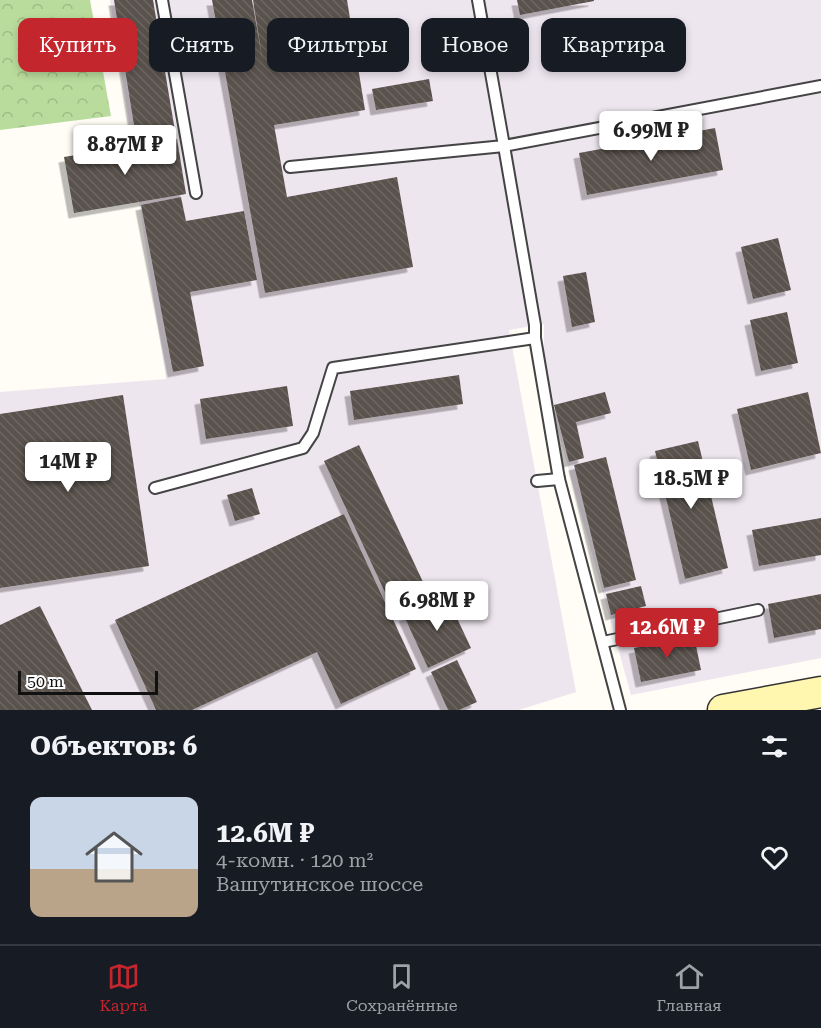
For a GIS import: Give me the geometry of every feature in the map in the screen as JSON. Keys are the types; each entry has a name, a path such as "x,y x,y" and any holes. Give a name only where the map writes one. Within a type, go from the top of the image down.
{"street":[{"path":"723,710 821,692"}],"lane":[{"path":"162,0 196,194"},
{"path":"478,0 536,326 535,338 559,480 620,710"},
{"path":"290,167 504,146 821,86"},
{"path":"155,488 303,448 314,433 333,368 535,338"},
{"path":"537,481 559,480"},
{"path":"603,642 758,610"}],"shaded area":[{"path":"110,0 821,0 821,658 631,695 549,398 544,351 544,324 509,330 576,692 519,710 0,710 0,392 166,379 139,202 74,213 66,157 133,147 121,72 137,72 137,18 113,18"}],"green space":[{"path":"0,0 90,0 93,18 18,18 18,72 103,72 111,116 0,130"}],"building":[{"path":"114,0 153,0 156,18 149,18 149,72 165,72 176,137 137,144 126,72 137,72 137,18 117,18"},
{"path":"212,0 252,0 263,63 253,0 347,0 350,18 267,18 267,72 359,72 365,110 274,125 287,197 397,177 413,267 265,293 225,72 255,72 255,18 215,18"},
{"path":"517,0 594,0 594,1 520,15"},
{"path":"429,79 433,101 376,110 372,89"},
{"path":"715,128 723,170 587,195 579,153"},
{"path":"177,139 186,194 74,213 64,157"},
{"path":"181,197 186,221 244,211 257,280 190,292 204,366 173,372 141,205"},
{"path":"778,238 791,290 753,299 741,247"},
{"path":"586,272 595,322 572,327 563,276"},
{"path":"787,312 798,363 761,371 750,320"},
{"path":"459,375 463,404 354,420 350,391"},
{"path":"287,386 293,426 206,439 200,399"},
{"path":"605,392 611,413 576,422 584,458 569,462 554,405"},
{"path":"808,392 821,453 751,470 737,409"},
{"path":"123,395 149,566 0,588 0,414"},
{"path":"698,441 728,568 685,579 655,451"},
{"path":"359,445 430,597 395,614 324,461"},
{"path":"606,457 636,580 604,588 574,465"},
{"path":"252,488 260,514 235,521 227,495"},
{"path":"344,514 416,669 341,704 317,652 192,710 156,710 115,620"},
{"path":"821,518 821,555 759,566 752,530"},
{"path":"641,586 646,606 611,615 606,594"},
{"path":"821,594 821,629 774,638 768,604"},
{"path":"447,597 471,648 428,668 404,616"},
{"path":"40,606 92,710 0,710 0,625"},
{"path":"694,636 701,670 641,682 634,648"},
{"path":"457,660 477,702 459,710 448,710 431,672"}]}
